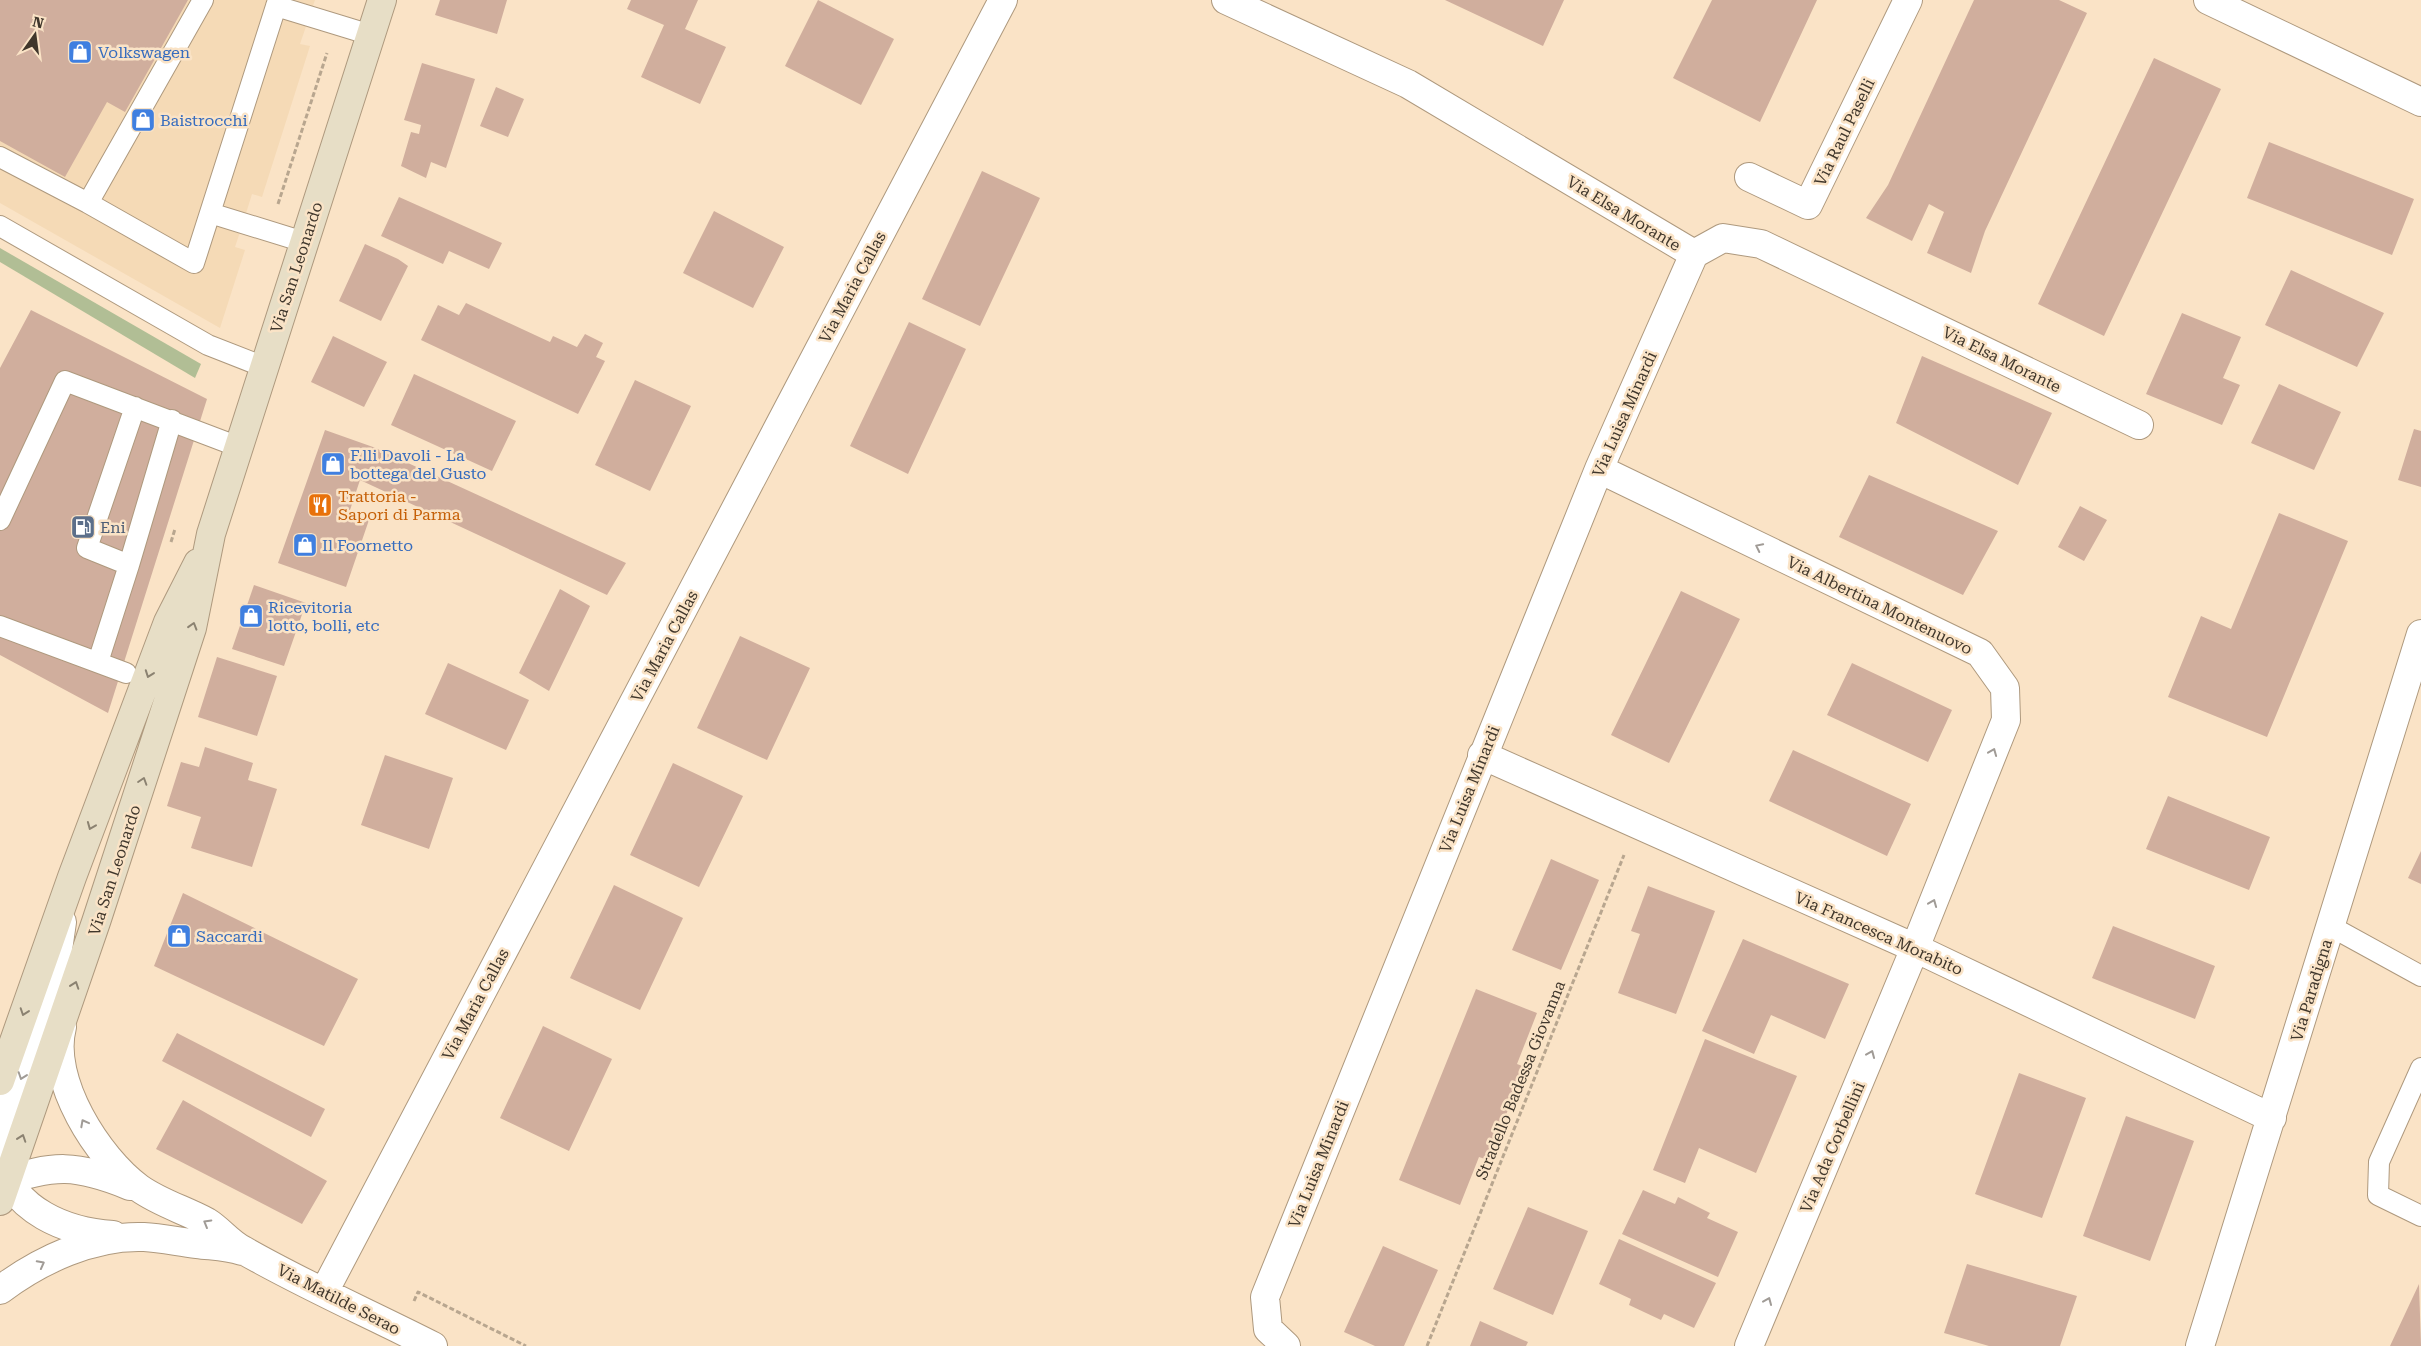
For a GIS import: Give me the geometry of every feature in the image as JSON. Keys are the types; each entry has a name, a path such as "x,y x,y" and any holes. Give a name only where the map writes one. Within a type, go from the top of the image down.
{"main road":[{"name":"Via San Leonardo","path":"2,1182 64,1018 194,622 211,534 382,0"},
{"name":"Via San Leonardo","path":"0,1081 72,877 168,622 211,534"}],"street":[{"name":"Via Maria Callas","path":"324,1292 1003,0"},
{"name":"Via Elsa Morante","path":"1226,0 1408,84 1694,254 1723,238 1761,244 2139,425"},
{"name":"Via Raul Paselli","path":"1749,177 1808,205 1908,0"},
{"path":"2208,0 2421,102"},
{"name":"Via Luisa Minardi","path":"1277,1338 1265,1297 1482,755 1599,470 1694,254"},
{"name":"Via Albertina Montenuovo","path":"1599,470 1980,653 2006,688 2006,720 1915,948"},
{"name":"Via Paradigna","path":"2200,1346 2421,634"},
{"name":"Via Francesca Morabito","path":"1482,755 1915,948 2272,1118"},
{"path":"0,1137 53,984 64,907 72,877"},
{"name":"Via Ada Corbellini","path":"1749,1346 1915,948"},
{"name":"Via Matilde Serao","path":"64,1018 60,1032 61,1058 68,1087 83,1122 93,1139 115,1167 141,1189 154,1197"},
{"name":"Via Matilde Serao","path":"246,1252 225,1246 91,1232 52,1220 24,1202 2,1182 39,1170 74,1169 112,1179 207,1222 246,1252 433,1346"},
{"name":"Via Matilde Serao","path":"0,1290 43,1263 76,1249 110,1240 143,1237"}],"lane":[{"path":"88,203 204,0"},
{"path":"0,157 88,203 194,263 277,3 371,35"},
{"path":"210,213 304,242"},
{"path":"0,226 208,345 264,367"},
{"path":"0,520 65,381 239,447"},
{"path":"129,565 87,548 135,407"},
{"path":"98,662 172,420"},
{"path":"0,626 126,673"},
{"path":"2330,926 2421,976"},
{"path":"2421,1068 2379,1162 2378,1195 2421,1216"}],"path":[{"name":"Stradello Badessa Giovanna","path":"1427,1346 1637,824"}],"shaded area":[{"name":"Baistrocchi","path":"0,0 315,0 300,44 310,46 262,197 252,194 235,247 245,250 220,328 0,203"}],"green space":[{"path":"0,248 201,364 195,378 0,262"}],"building":[{"name":"Volkswagen","path":"0,0 188,0 125,112 107,102 65,177 0,141"},
{"path":"440,0 507,0 497,34 435,15"},
{"path":"631,0 698,0 685,29 726,47 700,104 641,77 664,25 627,9"},
{"path":"818,0 894,39 861,105 785,66"},
{"path":"1445,0 1564,0 1543,46"},
{"path":"1712,0 1817,0 1760,122 1673,78"},
{"path":"1974,0 2059,0 2087,13 1985,231 1971,273 1927,253 1944,212 1929,204 1912,241 1866,218 1888,185"},
{"path":"2154,58 2221,89 2104,336 2038,304"},
{"path":"422,63 475,79 446,168 431,162 426,178 401,166 411,132 419,134 421,125 404,120"},
{"path":"496,87 524,99 508,137 480,126"},
{"path":"2269,142 2414,199 2392,255 2247,198"},
{"path":"982,171 1040,198 980,326 922,299"},
{"path":"399,197 502,243 489,269 449,251 443,264 381,236"},
{"path":"714,211 784,247 753,308 683,273"},
{"path":"365,244 398,259 408,266 381,321 339,301"},
{"path":"2291,270 2384,313 2357,367 2265,325"},
{"path":"466,303 550,342 553,336 577,347 585,334 603,343 596,357 605,361 578,414 421,340 438,305 459,315"},
{"name":"Eni","path":"31,310 207,399 108,713 0,655 0,368"},
{"path":"2182,313 2241,337 2223,378 2240,385 2222,425 2146,394"},
{"path":"909,322 966,349 908,474 850,446"},
{"path":"333,336 387,362 364,407 311,382"},
{"path":"1922,356 2052,413 2018,485 1896,423"},
{"path":"414,374 516,421 492,471 391,425"},
{"path":"635,380 691,406 650,491 595,465"},
{"path":"2279,384 2341,412 2314,470 2251,443"},
{"path":"2414,429 2421,431 2421,487 2398,480"},
{"path":"325,430 373,447 626,563 607,595 360,480 350,510 370,517 346,587 278,563"},
{"path":"1869,475 1998,531 1963,595 1839,537"},
{"path":"2080,506 2107,520 2084,561 2058,547"},
{"path":"2279,513 2348,541 2267,737 2168,697 2201,616 2231,629"},
{"path":"254,585 306,603 284,666 232,649"},
{"path":"560,589 590,606 549,691 519,673"},
{"path":"1681,591 1740,619 1669,763 1611,735"},
{"path":"740,636 810,668 767,760 697,728"},
{"path":"217,657 277,676 257,736 198,717"},
{"path":"448,663 529,700 506,750 425,714"},
{"path":"1852,663 1952,710 1928,762 1827,715"},
{"path":"205,747 253,763 248,780 277,789 252,867 191,848 201,817 167,806 181,762 199,767"},
{"path":"1793,750 1911,804 1887,856 1769,801"},
{"path":"385,755 453,778 429,849 361,825"},
{"path":"673,763 743,796 699,887 630,855"},
{"path":"2168,796 2270,837 2249,890 2146,849"},
{"path":"2421,851 2421,884 2408,878"},
{"path":"1551,859 1599,880 1561,970 1512,950"},
{"path":"614,885 683,918 640,1010 570,978"},
{"path":"1648,886 1715,911 1676,1014 1618,993 1640,934 1631,931"},
{"path":"183,893 358,979 324,1046 154,966"},
{"path":"2113,926 2215,966 2195,1019 2092,978"},
{"path":"1743,939 1849,984 1825,1039 1771,1015 1754,1054 1702,1031"},
{"path":"1476,989 1537,1013 1517,1064 1525,1067 1488,1160 1479,1157 1460,1205 1399,1180"},
{"path":"543,1026 612,1059 569,1151 500,1118"},
{"path":"177,1033 325,1109 311,1137 162,1061"},
{"path":"1705,1039 1797,1076 1756,1173 1699,1148 1685,1183 1653,1170"},
{"path":"2019,1073 2086,1098 2042,1218 1975,1194"},
{"path":"183,1100 327,1181 302,1224 156,1149"},
{"path":"2126,1116 2194,1141 2150,1261 2083,1236"},
{"path":"1643,1190 1675,1204 1678,1197 1710,1213 1707,1218 1738,1232 1718,1277 1622,1234"},
{"path":"1528,1207 1588,1231 1553,1315 1493,1289"},
{"path":"1619,1239 1716,1283 1694,1328 1664,1314 1661,1320 1629,1305 1631,1299 1599,1284"},
{"path":"1383,1246 1438,1270 1404,1346 1375,1346 1344,1332"},
{"path":"1967,1264 2077,1296 2060,1346 1989,1346 1944,1333"},
{"path":"2419,1284 2421,1346 2390,1346"},
{"path":"1480,1321 1528,1342 1526,1346 1470,1346"}],"place":[{"name":"Volkswagen","path":"80,52"},
{"name":"Baistrocchi","path":"143,120"},
{"name":"F.lli Davoli - La bottega del Gusto","path":"333,464"},
{"name":"Trattoria - Sapori di Parma","path":"320,505"},
{"name":"Eni","path":"83,527"},
{"name":"Il Foornetto","path":"305,545"},
{"name":"Ricevitoria lotto, bolli, etc","path":"251,616"},
{"name":"Saccardi","path":"179,936"}]}
